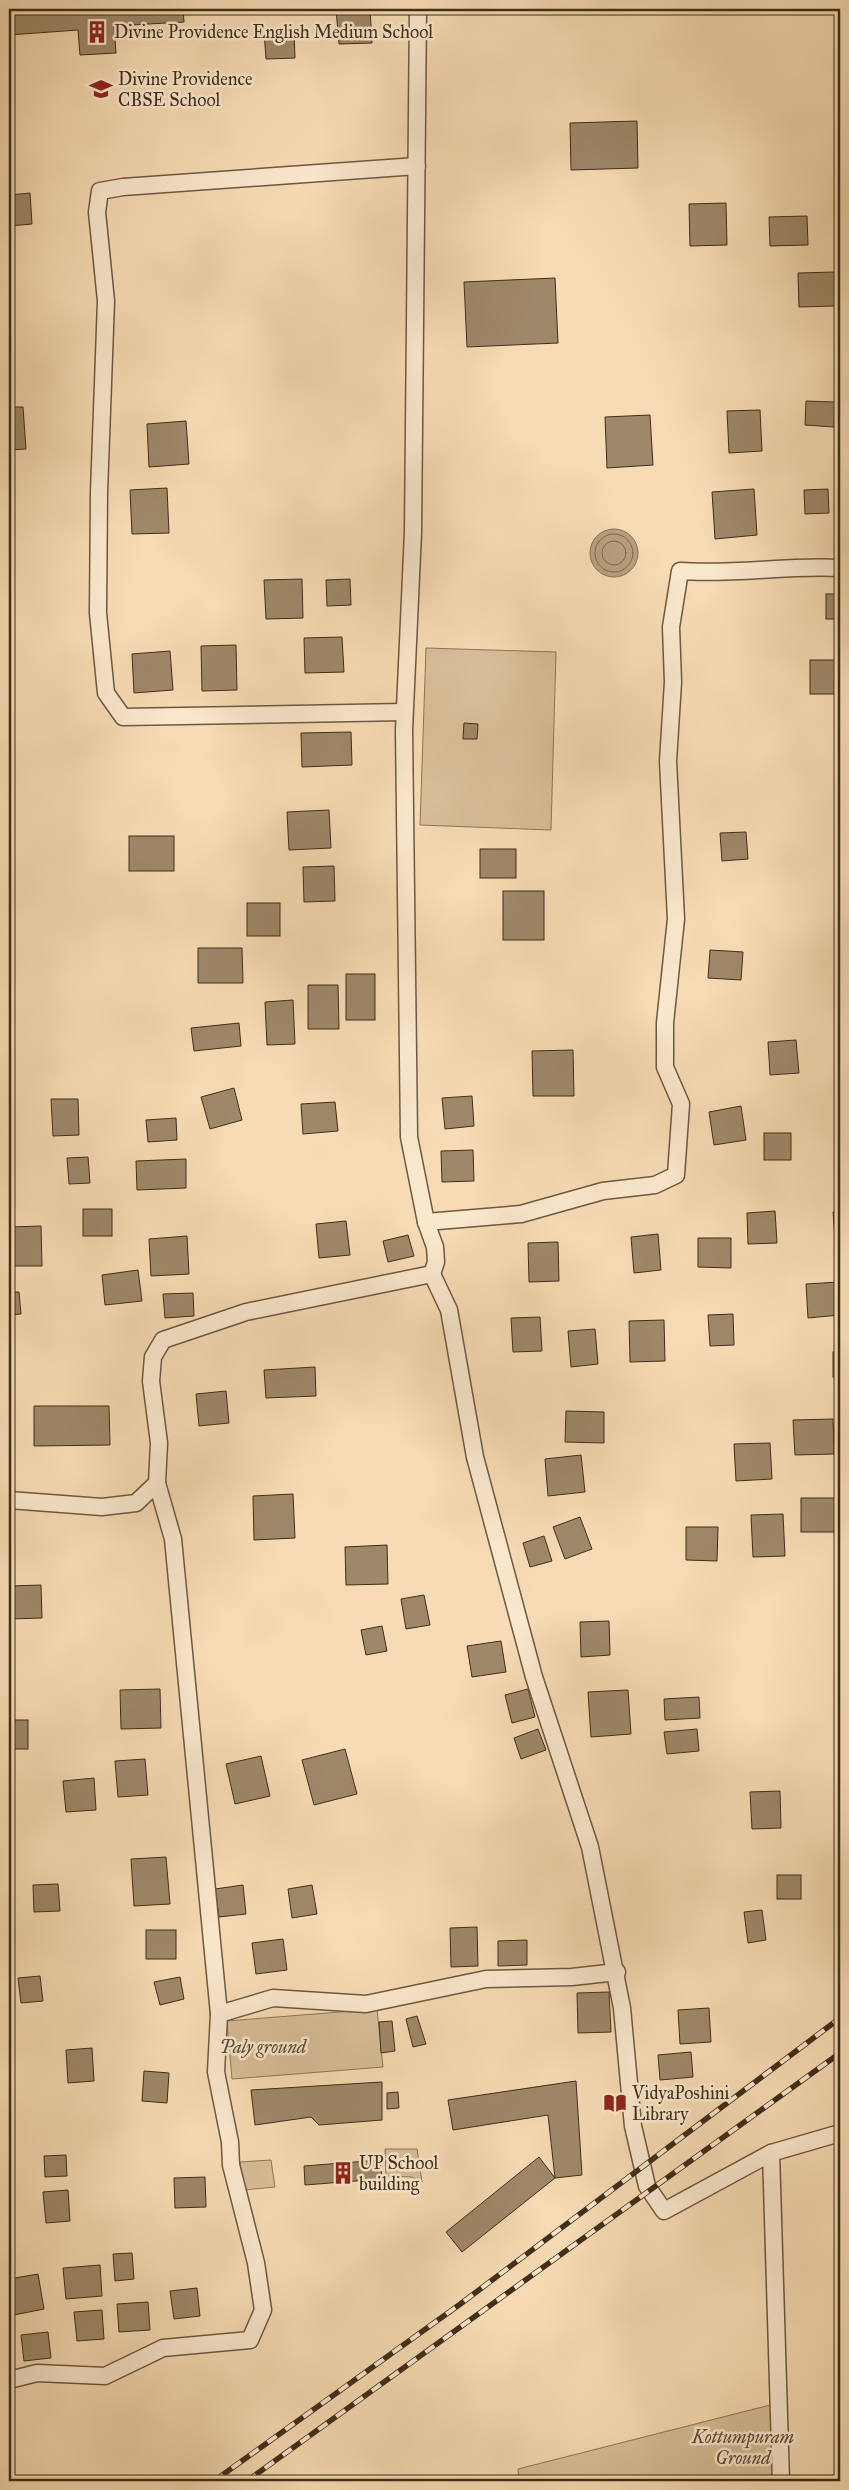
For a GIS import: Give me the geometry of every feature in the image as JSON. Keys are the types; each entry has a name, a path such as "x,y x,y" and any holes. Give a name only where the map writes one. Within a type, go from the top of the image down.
{"street":[{"path":"418,9 412,532 404,712 409,1137 426,1222 435,1247 436,1262 432,1274 449,1310 475,1456 534,1677 590,1846 617,1972 633,2126 648,2186 664,2211 771,2153 840,2132"},
{"path":"404,712 123,717 106,693 98,604 106,301 97,212 100,191 123,187 417,166"},
{"path":"426,1222 521,1214 603,1191 655,1185 676,1175 681,1104 665,1068 665,1023 676,919 668,761 673,682 671,627 680,570 716,573 819,566 840,568"},
{"path":"9,2380 37,2374 105,2376 163,2348 250,2340 263,2310 256,2263 231,2165 230,2142 216,2072 219,2014 174,1539 157,1483 158,1443 151,1381 153,1357 163,1340 246,1312 432,1274"},
{"path":"9,1500 102,1507 136,1503 157,1483"},
{"path":"219,2014 273,1998 366,2004 486,1979 572,1978 617,1972"},
{"path":"771,2153 780,2481"}],"green space":[{"path":"426,648 556,652 551,830 420,825"},
{"name":"Paly ground","path":"377,2009 383,2067 232,2079 227,2021"},
{"path":"385,2149 417,2149 422,2182 411,2177 386,2176"},
{"path":"271,2160 275,2187 243,2190 240,2162"},
{"name":"Kottumpuram Ground","path":"778,2403 776,2481 519,2481 518,2469"}],"water":[{"path":"614,529 623,531 631,536 636,544 638,553 636,562 631,570 623,575 614,577 605,575 597,570 592,562 590,553 592,544 597,536 605,531"}],"building":[{"name":"Divine Providence English Medium School","path":"9,9 183,9 184,22 114,26 116,53 80,55 78,30 9,35"},
{"path":"336,9 370,9 372,43 339,44"},
{"path":"294,30 295,58 266,59 264,31"},
{"path":"637,121 638,168 571,170 570,123"},
{"path":"30,193 32,224 9,226 9,195"},
{"path":"726,203 727,245 690,246 689,204"},
{"path":"807,216 808,245 770,246 769,217"},
{"path":"835,272 836,306 799,307 798,273"},
{"path":"555,278 558,343 467,347 464,282"},
{"path":"806,401 835,402 834,427 805,425"},
{"path":"9,407 23,407 26,449 9,450"},
{"path":"760,410 762,451 729,453 727,411"},
{"path":"650,415 653,465 607,468 605,417"},
{"path":"186,421 189,464 149,467 147,424"},
{"path":"167,488 169,533 132,534 130,490"},
{"path":"754,489 757,535 715,539 712,492"},
{"path":"828,489 829,513 805,514 804,490"},
{"path":"302,579 303,618 266,619 264,580"},
{"path":"350,579 351,605 327,606 326,580"},
{"path":"826,594 840,594 840,619 826,619"},
{"path":"342,637 344,672 305,673 304,638"},
{"path":"236,645 237,690 202,691 201,646"},
{"path":"170,651 173,690 134,693 132,654"},
{"path":"810,660 840,660 840,694 810,694"},
{"path":"464,723 478,724 477,739 463,739"},
{"path":"351,732 352,765 302,767 301,733"},
{"path":"329,810 331,848 289,850 287,812"},
{"path":"746,832 748,859 722,861 720,833"},
{"path":"129,836 174,836 174,871 129,871"},
{"path":"480,849 516,849 516,878 480,878"},
{"path":"334,866 335,901 304,902 303,867"},
{"path":"503,891 544,891 544,940 503,940"},
{"path":"247,903 280,903 280,936 247,936"},
{"path":"198,948 242,948 243,983 198,983"},
{"path":"710,950 743,952 741,980 708,978"},
{"path":"346,974 375,974 375,1020 346,1020"},
{"path":"308,985 338,985 339,1029 308,1029"},
{"path":"293,1000 295,1044 267,1045 265,1002"},
{"path":"239,1023 241,1046 194,1051 191,1028"},
{"path":"796,1040 799,1073 770,1075 768,1042"},
{"path":"573,1050 574,1096 533,1096 532,1051"},
{"path":"9,1051 13,1051 13,1085 9,1085"},
{"path":"234,1088 242,1120 210,1129 201,1097"},
{"path":"472,1096 474,1126 445,1129 442,1098"},
{"path":"51,1099 78,1099 79,1135 53,1136"},
{"path":"335,1102 338,1131 303,1134 301,1104"},
{"path":"741,1106 746,1140 714,1145 709,1112"},
{"path":"176,1118 177,1140 148,1142 146,1120"},
{"path":"764,1133 791,1133 791,1160 764,1160"},
{"path":"473,1150 474,1181 442,1182 441,1151"},
{"path":"88,1157 90,1183 69,1184 67,1158"},
{"path":"186,1159 186,1188 137,1190 136,1161"},
{"path":"83,1209 112,1209 112,1236 83,1236"},
{"path":"775,1211 777,1243 748,1244 747,1213"},
{"path":"833,1212 840,1212 840,1239 835,1239"},
{"path":"346,1221 350,1255 319,1258 316,1224"},
{"path":"41,1226 42,1266 9,1266 9,1227"},
{"path":"658,1234 661,1270 634,1273 631,1237"},
{"path":"408,1235 414,1256 388,1262 383,1241"},
{"path":"187,1236 189,1274 151,1276 149,1239"},
{"path":"698,1238 731,1238 731,1268 698,1267"},
{"path":"558,1242 559,1281 529,1282 528,1243"},
{"path":"138,1270 142,1301 105,1305 102,1275"},
{"path":"839,1282 840,1315 808,1318 806,1284"},
{"path":"9,1292 19,1292 21,1314 9,1315"},
{"path":"193,1293 194,1316 165,1318 163,1294"},
{"path":"733,1314 734,1345 710,1346 708,1315"},
{"path":"540,1317 542,1351 513,1352 511,1318"},
{"path":"664,1320 665,1361 630,1362 629,1321"},
{"path":"595,1329 598,1364 571,1367 568,1331"},
{"path":"833,1352 840,1352 840,1377 833,1377"},
{"path":"315,1367 316,1396 266,1398 264,1370"},
{"path":"226,1391 229,1423 199,1426 196,1394"},
{"path":"34,1406 109,1406 110,1445 34,1446"},
{"path":"566,1411 604,1412 604,1443 565,1442"},
{"path":"833,1419 834,1454 795,1455 793,1420"},
{"path":"770,1443 772,1479 736,1481 734,1444"},
{"path":"581,1455 585,1492 548,1496 545,1459"},
{"path":"293,1494 295,1538 254,1540 253,1496"},
{"path":"801,1498 836,1498 836,1532 801,1532"},
{"path":"783,1514 785,1556 753,1557 751,1515"},
{"path":"580,1517 592,1549 565,1559 553,1527"},
{"path":"686,1527 718,1527 717,1561 686,1560"},
{"path":"544,1536 552,1561 530,1567 523,1543"},
{"path":"387,1545 388,1584 346,1585 345,1547"},
{"path":"41,1585 42,1618 9,1619 9,1586"},
{"path":"424,1595 430,1625 406,1629 401,1599"},
{"path":"609,1621 610,1655 581,1657 580,1622"},
{"path":"382,1626 387,1651 366,1655 361,1630"},
{"path":"501,1641 506,1672 472,1677 467,1646"},
{"path":"160,1689 161,1728 121,1729 120,1690"},
{"path":"528,1689 535,1717 512,1723 505,1695"},
{"path":"628,1690 631,1734 591,1737 588,1692"},
{"path":"699,1697 700,1718 665,1720 664,1699"},
{"path":"9,1720 28,1720 28,1749 9,1749"},
{"path":"538,1729 546,1750 521,1759 514,1738"},
{"path":"697,1729 699,1751 667,1754 664,1732"},
{"path":"345,1749 357,1794 314,1805 302,1760"},
{"path":"261,1756 270,1796 235,1804 226,1764"},
{"path":"145,1759 148,1795 118,1797 115,1761"},
{"path":"94,1778 96,1810 66,1812 63,1781"},
{"path":"780,1791 781,1828 752,1829 750,1792"},
{"path":"166,1857 170,1904 134,1906 131,1859"},
{"path":"777,1875 801,1875 801,1899 777,1899"},
{"path":"58,1884 60,1911 34,1912 33,1885"},
{"path":"243,1885 246,1914 219,1917 215,1889"},
{"path":"312,1885 317,1914 292,1918 288,1889"},
{"path":"762,1910 766,1940 748,1943 744,1912"},
{"path":"477,1927 478,1966 451,1967 450,1928"},
{"path":"146,1930 176,1930 176,1959 146,1959"},
{"path":"283,1939 287,1970 256,1974 252,1943"},
{"path":"527,1940 527,1965 498,1966 498,1941"},
{"path":"40,1976 43,2001 21,2003 18,1978"},
{"path":"180,1977 184,1999 160,2005 154,1982"},
{"path":"609,1992 611,2032 578,2033 577,1993"},
{"path":"709,2008 711,2042 680,2044 678,2010"},
{"path":"417,2016 426,2044 413,2047 406,2019"},
{"path":"392,2021 395,2051 381,2053 379,2022"},
{"path":"92,2048 94,2081 68,2083 66,2050"},
{"path":"691,2052 693,2077 660,2080 658,2055"},
{"path":"144,2071 169,2073 167,2103 142,2101"},
{"path":"576,2081 582,2175 555,2178 548,2115 453,2130 448,2100"},
{"path":"382,2082 382,2120 319,2125 311,2117 255,2125 251,2090"},
{"path":"398,2092 399,2108 387,2109 387,2093"},
{"path":"66,2155 67,2176 45,2177 44,2156"},
{"path":"539,2157 555,2178 462,2252 446,2232"},
{"name":"UP School building","path":"380,2160 382,2179 305,2185 304,2166"},
{"path":"205,2177 206,2207 175,2208 174,2178"},
{"path":"68,2190 70,2221 46,2223 43,2192"},
{"path":"132,2253 134,2279 115,2281 113,2254"},
{"path":"100,2265 102,2296 66,2299 63,2268"},
{"path":"38,2274 44,2309 9,2316 9,2279"},
{"path":"197,2288 200,2316 174,2319 170,2291"},
{"path":"148,2302 150,2330 119,2332 117,2304"},
{"path":"102,2310 104,2339 77,2341 74,2312"},
{"path":"48,2332 51,2358 24,2361 21,2335"}],"railway":[{"path":"214,2481 459,2305 840,2018"},
{"path":"247,2481 840,2053"}],"place":[{"name":"Divine Providence English Medium School","path":"97,32"},
{"name":"Divine Providence CBSE School","path":"101,89"},
{"name":"VidyaPoshini Library","path":"615,2103"},
{"name":"UP School building","path":"343,2173"}]}
